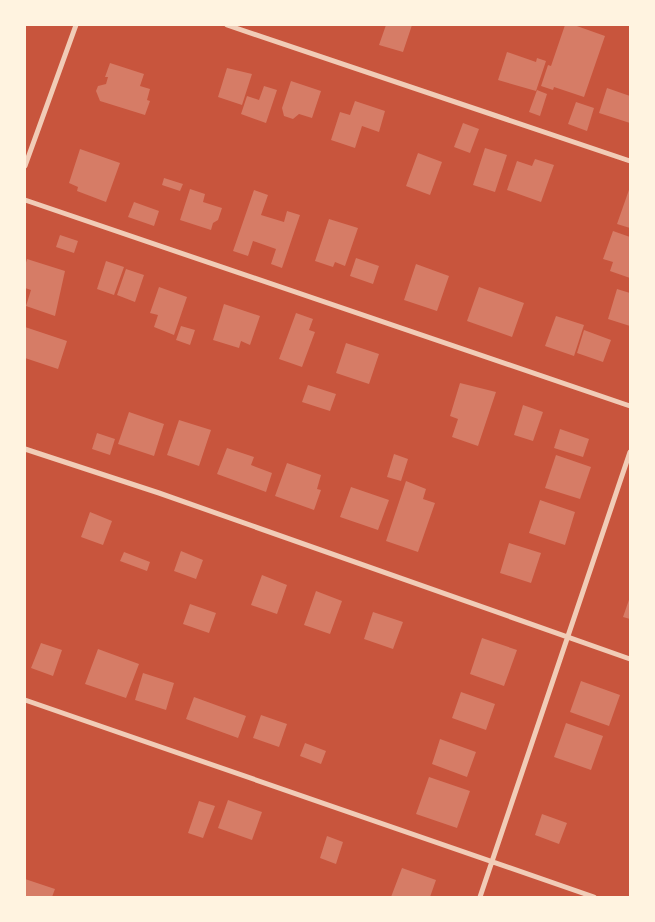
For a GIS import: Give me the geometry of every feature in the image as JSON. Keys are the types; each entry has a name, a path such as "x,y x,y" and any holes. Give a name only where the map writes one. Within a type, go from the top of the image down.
{"street":[{"path":"25,166 76,25"},
{"path":"227,25 630,161"},
{"path":"25,200 630,406"},
{"path":"25,449 160,493 630,660"},
{"path":"480,897 630,452"},
{"path":"25,700 594,897"}],"building":[{"path":"386,25 412,25 403,52 379,45"},
{"path":"565,25 574,25 605,36 584,97 554,87 553,90 541,86 548,65 551,66"},
{"path":"507,52 536,62 537,58 546,61 536,91 498,80"},
{"path":"110,63 144,74 140,86 150,89 147,100 150,101 145,115 100,101 96,91 98,86 106,84 108,77 105,77"},
{"path":"227,68 252,74 242,105 218,97"},
{"path":"291,81 321,91 312,118 299,114 293,119 284,116 282,108"},
{"path":"264,86 277,90 266,123 241,114 247,96 259,100"},
{"path":"607,88 630,96 630,123 599,113"},
{"path":"537,90 547,94 540,116 529,112"},
{"path":"355,101 385,111 379,132 362,126 355,148 331,140 340,112 350,115"},
{"path":"576,102 594,108 587,131 568,124"},
{"path":"463,123 479,129 470,153 454,147"},
{"path":"485,148 507,155 495,192 473,185"},
{"path":"80,149 120,163 106,202 77,191 78,187 69,183"},
{"path":"418,153 442,162 430,195 406,186"},
{"path":"535,159 554,165 541,202 507,190 517,161 532,166"},
{"path":"164,178 183,184 180,191 162,185"},
{"path":"630,187 630,228 617,224"},
{"path":"190,189 205,194 203,202 222,208 218,220 213,223 211,230 180,220"},
{"path":"254,190 268,195 261,215 284,222 287,211 300,215 282,268 271,264 276,249 253,241 248,256 233,251"},
{"path":"134,202 159,211 154,226 128,217"},
{"path":"329,219 358,228 345,266 335,262 333,267 315,261"},
{"path":"613,231 630,237 630,278 610,271 613,262 603,259"},
{"path":"60,235 78,241 74,253 56,247"},
{"path":"356,258 379,266 373,284 350,276"},
{"path":"27,259 65,271 55,316 26,306 31,290 25,288 25,266"},
{"path":"106,261 124,267 114,295 97,289"},
{"path":"416,264 449,276 437,311 404,300"},
{"path":"126,269 144,275 135,302 117,295"},
{"path":"159,287 187,297 174,335 154,327 158,315 150,313"},
{"path":"479,287 524,303 512,337 467,321"},
{"path":"617,289 630,293 630,326 608,319"},
{"path":"224,304 260,316 250,345 241,341 239,348 213,340"},
{"path":"296,313 313,319 309,330 315,332 302,367 279,359"},
{"path":"556,316 584,325 574,356 545,346"},
{"path":"181,326 195,330 190,345 176,340"},
{"path":"25,327 67,341 58,369 25,358"},
{"path":"584,330 611,340 603,362 577,353"},
{"path":"346,343 379,354 369,384 336,373"},
{"path":"460,383 496,392 478,446 452,437 458,419 450,416"},
{"path":"308,385 336,394 330,411 302,402"},
{"path":"523,405 543,412 533,441 514,435"},
{"path":"129,412 164,424 154,456 118,444"},
{"path":"179,420 211,430 199,466 167,455"},
{"path":"560,429 589,439 583,457 554,448"},
{"path":"97,433 115,439 110,455 92,449"},
{"path":"227,448 254,457 251,465 272,473 266,492 217,474"},
{"path":"394,454 408,459 401,481 387,477"},
{"path":"556,455 591,467 580,499 545,488"},
{"path":"287,463 321,475 317,489 321,490 314,510 275,496"},
{"path":"406,481 426,489 423,499 435,503 418,552 386,541"},
{"path":"351,487 389,500 378,530 340,517"},
{"path":"540,500 575,512 565,545 529,533"},
{"path":"90,512 112,521 103,545 81,537"},
{"path":"509,543 541,553 531,583 500,573"},
{"path":"181,551 203,560 196,579 174,571"},
{"path":"124,552 150,562 147,571 120,561"},
{"path":"262,575 287,585 277,614 251,605"},
{"path":"316,591 342,601 330,634 304,625"},
{"path":"630,597 630,619 623,617"},
{"path":"190,604 216,613 209,633 183,624"},
{"path":"373,612 403,622 393,649 364,639"},
{"path":"482,638 517,650 504,686 470,674"},
{"path":"41,643 62,650 53,676 31,668"},
{"path":"98,649 139,664 126,698 85,684"},
{"path":"143,673 174,683 166,710 135,700"},
{"path":"581,681 620,695 609,726 570,712"},
{"path":"461,692 495,704 486,730 452,718"},
{"path":"194,697 246,716 238,738 186,719"},
{"path":"261,715 287,724 279,747 253,738"},
{"path":"566,723 603,736 591,770 554,757"},
{"path":"440,739 476,752 467,777 432,764"},
{"path":"305,743 326,751 321,764 300,756"},
{"path":"429,777 470,791 457,828 416,814"},
{"path":"228,800 262,812 252,840 218,828"},
{"path":"199,801 215,806 203,838 188,833"},
{"path":"542,814 567,823 559,844 535,835"},
{"path":"327,836 343,842 336,864 320,858"},
{"path":"402,868 436,880 430,897 391,897"},
{"path":"25,879 55,889 52,897 25,897"}]}
